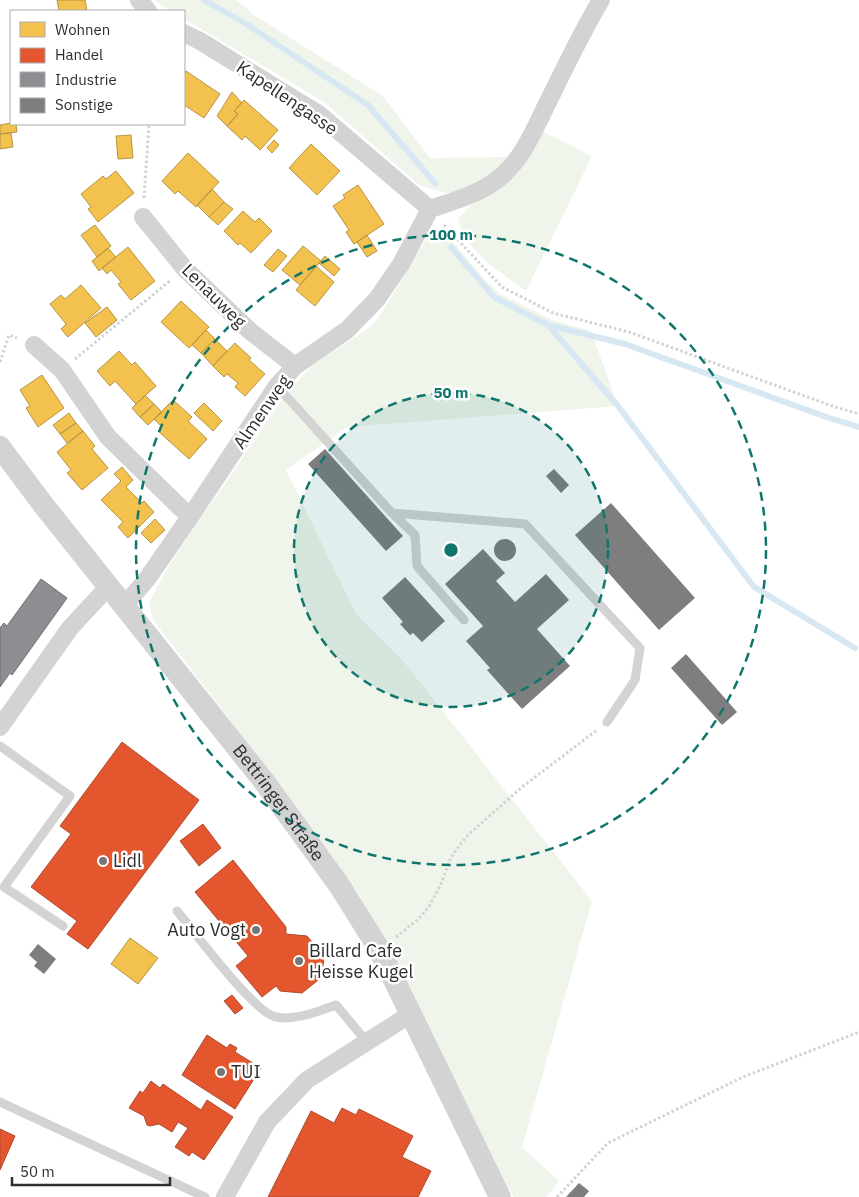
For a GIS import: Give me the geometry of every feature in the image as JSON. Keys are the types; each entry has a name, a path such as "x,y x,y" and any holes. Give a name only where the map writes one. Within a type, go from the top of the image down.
{"street":[{"path":"139,0 147,10"},
{"path":"430,210 475,194 504,174 513,164 531,136 600,0"},
{"name":"Kapellengasse","path":"185,34 320,115 430,210"},
{"name":"Almenweg","path":"124,606 147,579 277,386 295,366 347,330 377,299 401,264 430,210"},
{"name":"Lenauweg","path":"143,217 185,269 250,331 295,366"},
{"path":"34,345 62,370 108,437 190,517"},
{"name":"Bettringer Straße","path":"0,447 45,507 269,788 339,885 379,949 500,1197"},
{"path":"0,726 70,628 109,586"},
{"path":"225,1197 267,1122 306,1080 411,1014"}],"lane":[{"path":"277,386 415,535 417,566 464,620"},
{"path":"392,512 525,524 640,648 635,680 607,722"},
{"path":"0,746 70,796 4,887 63,926"},
{"path":"178,910 250,999 275,1017 300,1016 336,1005 367,1042"},
{"path":"0,1102 205,1197"}],"path":[{"path":"143,217 149,125"},
{"path":"430,210 502,287 553,314 629,332 832,406 859,414"},
{"path":"62,370 185,269"},
{"path":"379,949 416,921 429,907 441,884 451,857 466,837 522,787 607,722"},
{"path":"557,1197 608,1143 743,1077 859,1032"}],"shaded area":[{"path":"154,0 236,0 254,15 383,96 430,158 510,157 502,167 468,191 446,193 419,185 324,102 185,20 185,10 169,10"},
{"path":"542,131 592,156 526,291 487,263 464,238 458,219 470,206 513,178 527,159"},
{"path":"443,230 484,279 499,293 552,320 591,331 618,406 347,427 286,470 356,614 404,662 592,901 522,1147 559,1181 546,1197 514,1197 485,1149 418,1005 359,895 256,754 153,620 149,603 187,538 296,382 315,364 361,334 377,319 422,245 435,231"}],"building: Wohnen":[{"path":"57,0 85,0 87,10 59,10"},
{"path":"186,71 220,94 204,118 185,106"},
{"path":"232,92 242,103 234,111 238,114 227,126 217,116"},
{"path":"244,100 278,130 260,150 245,136 242,140 227,126 238,114 234,111"},
{"path":"10,123 10,125 16,125 17,132 0,134 0,125"},
{"path":"11,133 13,147 0,149 0,134"},
{"path":"131,135 133,158 118,159 116,136"},
{"path":"274,140 279,145 272,153 267,148"},
{"path":"311,144 340,171 317,195 289,168"},
{"path":"188,153 219,182 196,207 178,191 175,194 162,181"},
{"path":"116,171 134,193 98,222 88,209 91,207 81,194 103,176 106,179"},
{"path":"358,185 384,224 354,244 346,232 349,230 333,206 345,198 343,195"},
{"path":"212,189 224,202 209,217 197,205"},
{"path":"224,202 233,209 218,225 209,217"},
{"path":"243,211 255,222 259,218 272,231 251,253 240,243 238,245 224,231"},
{"path":"95,225 111,246 97,257 81,235"},
{"path":"367,235 377,251 367,257 357,242"},
{"path":"303,246 321,261 300,285 282,270"},
{"path":"128,247 155,281 131,300 118,284 121,282 111,270 107,274 102,268"},
{"path":"108,248 116,257 99,271 92,261"},
{"path":"278,249 287,256 273,272 264,265"},
{"path":"325,256 340,269 334,276 319,263"},
{"path":"316,266 334,282 315,306 296,290"},
{"path":"81,285 101,308 68,337 61,329 66,324 50,304 61,295 65,299"},
{"path":"181,301 209,327 189,348 161,322"},
{"path":"107,307 117,320 96,337 85,323"},
{"path":"206,330 215,339 201,353 192,345"},
{"path":"215,339 227,351 213,366 201,353"},
{"path":"235,343 251,358 249,360 265,374 245,396 235,387 238,383 227,374 224,377 213,366"},
{"path":"119,351 132,365 135,362 156,386 136,404 115,381 110,386 97,371"},
{"path":"42,375 64,408 38,427 26,408 30,406 20,390"},
{"path":"145,395 154,404 140,417 132,408"},
{"path":"173,400 192,417 188,421 207,439 189,459 158,431 162,427 154,419"},
{"path":"204,403 222,421 213,431 194,413"},
{"path":"154,404 162,412 148,425 140,417"},
{"path":"69,413 76,423 60,434 53,425"},
{"path":"76,423 83,431 67,443 60,434"},
{"path":"83,431 95,446 92,449 108,468 82,490 67,473 71,470 57,452"},
{"path":"122,467 133,480 126,487 142,503 144,501 154,512 128,538 118,527 123,522 101,500 121,481 114,474"},
{"path":"155,519 165,530 151,543 141,533"},
{"path":"130,938 158,958 138,984 111,964"}],"building: Handel":[{"name":"Lidl","path":"122,742 199,800 88,949 67,934 77,921 31,887 71,834 60,826"},
{"path":"203,824 221,848 199,866 180,841"},
{"name":"Auto Vogt","path":"233,860 286,927 286,934 307,936 324,956 322,977 302,993 280,991 276,986 262,997 236,966 248,956 195,892"},
{"path":"232,995 243,1008 235,1014 224,1001"},
{"name":"TUI","path":"207,1035 227,1048 230,1044 237,1048 235,1052 261,1068 235,1109 182,1075"},
{"path":"151,1081 160,1088 163,1084 201,1110 207,1100 233,1117 204,1160 192,1152 189,1156 175,1147 188,1128 178,1122 172,1132 159,1124 147,1125 144,1116 129,1108 140,1091 143,1093"},
{"path":"342,1108 356,1115 359,1109 413,1136 402,1157 431,1171 418,1197 268,1197 311,1111 334,1123"},
{"path":"0,1129 15,1136 0,1170"}],"building: Industrie":[{"path":"41,579 67,598 12,675 10,673 0,687 0,628 4,623 7,626"}],"building: Sonstige":[{"path":"325,449 403,536 386,551 308,464"},
{"path":"554,469 569,485 561,493 546,476"},
{"path":"611,503 695,598 659,630 575,535"},
{"path":"505,539 513,542 516,550 513,558 505,561 497,558 494,550 497,542"},
{"path":"483,549 505,573 496,581 515,602 546,574 569,600 537,629 570,666 522,709 487,670 490,668 466,641 483,626 445,584"},
{"path":"405,577 445,621 422,642 413,633 410,635 400,624 403,622 382,598"},
{"path":"686,654 737,712 722,725 671,668"},
{"path":"38,944 56,959 44,974 34,966 37,962 29,955"},
{"path":"579,1183 589,1191 584,1197 566,1197"}],"waterway":[{"path":"204,0 248,25 368,105 435,183"},
{"path":"451,247 494,297 548,325 625,344 829,418 859,427"},
{"path":"548,325 618,406 754,587 855,648"}],"place":[{"name":"Lidl","path":"103,861"},
{"name":"Auto Vogt","path":"256,930"},
{"name":"Billard Cafe Heisse Kugel","path":"299,961"},
{"name":"TUI","path":"221,1072"}]}
